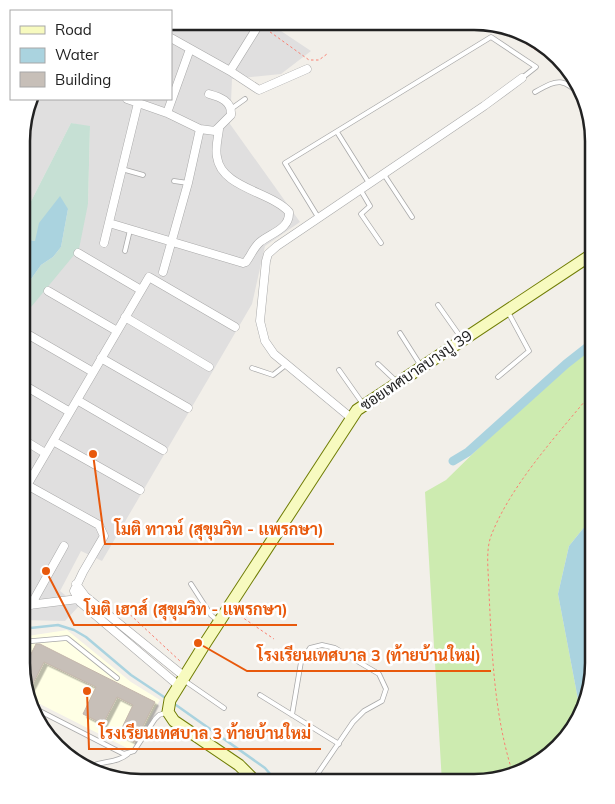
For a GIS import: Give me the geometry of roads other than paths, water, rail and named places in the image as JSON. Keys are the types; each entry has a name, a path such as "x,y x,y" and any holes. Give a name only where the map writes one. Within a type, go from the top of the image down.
{"street":[{"path":"230,71 257,30"},
{"path":"172,39 261,90 307,69"},
{"path":"168,113 190,49"},
{"path":"350,417 274,354 265,342 261,330 266,261 272,250 318,217 522,78"},
{"path":"130,100 168,113 200,129 215,132 231,115 231,109 223,99 209,94"},
{"path":"104,243 138,103"},
{"path":"163,272 188,183 200,129"},
{"path":"109,223 245,263 260,242 277,232 289,218 288,209 238,183 222,168 216,156 219,129"},
{"path":"78,253 141,290"},
{"name":"ซอยเทศบาลบางปู 39","path":"168,712 168,704 184,678 350,417 363,404 585,259"},
{"path":"30,480 149,277 235,327"},
{"path":"48,291 117,331"},
{"path":"125,317 209,367"},
{"path":"30,336 93,372"},
{"path":"101,358 188,408"},
{"path":"30,389 70,412"},
{"path":"77,400 163,450"},
{"path":"53,441 140,490"},
{"path":"30,444 46,453"},
{"path":"30,487 99,525 104,530 104,536 76,584 74,591 78,599 184,678"},
{"path":"31,605 64,546"},
{"path":"76,584 85,596 184,678"},
{"path":"31,605 78,599"},
{"path":"168,712 174,721 239,765 248,774"}],"lane":[{"path":"318,217 286,163 491,37 536,67 522,78"},
{"path":"535,92 560,81 568,83"},
{"path":"231,109 245,99"},
{"path":"337,132 369,183"},
{"path":"122,169 143,175"},
{"path":"383,174 412,216"},
{"path":"174,181 188,183"},
{"path":"360,189 370,206 361,214 381,243"},
{"path":"125,250 130,230"},
{"path":"438,305 462,339"},
{"path":"498,377 529,351 507,310"},
{"path":"400,333 421,366"},
{"path":"252,368 273,375 287,364"},
{"path":"378,364 397,382"},
{"path":"339,370 363,404"},
{"path":"191,584 211,615 219,623"},
{"path":"30,641 68,639 117,678"},
{"path":"292,715 301,662 310,648 322,645 335,648 379,674 386,689 384,697 358,716 318,774"},
{"path":"184,678 224,708"},
{"path":"260,695 339,744"},
{"path":"41,712 116,750 129,754"},
{"path":"95,764 117,760 134,752 159,715 168,712"}],"water":[{"path":"60,196 68,209 61,247 53,257 41,265 30,281 30,240 35,241 39,223"},
{"path":"585,526 585,670 578,701 558,594 569,546"}],"waterway":[{"path":"453,461 468,452 585,349"},
{"path":"30,628 58,625 74,630 86,637 131,675 164,697"},
{"path":"176,705 265,768 270,774"}],"place":[{"name":"โมติ ทาวน์ (สุขุมวิท - เเพรกษา)","path":"93,454"},
{"name":"โมติ เฮาส์ (สุขุมวิท - เเพรกษา)","path":"46,571"},
{"name":"โรงเรียนเทศบาล 3 (ท้ายบ้านใหม่)","path":"198,643"},
{"name":"โรงเรียนเทศบาล 3 ท้ายบ้านใหม่","path":"87,691"}]}
